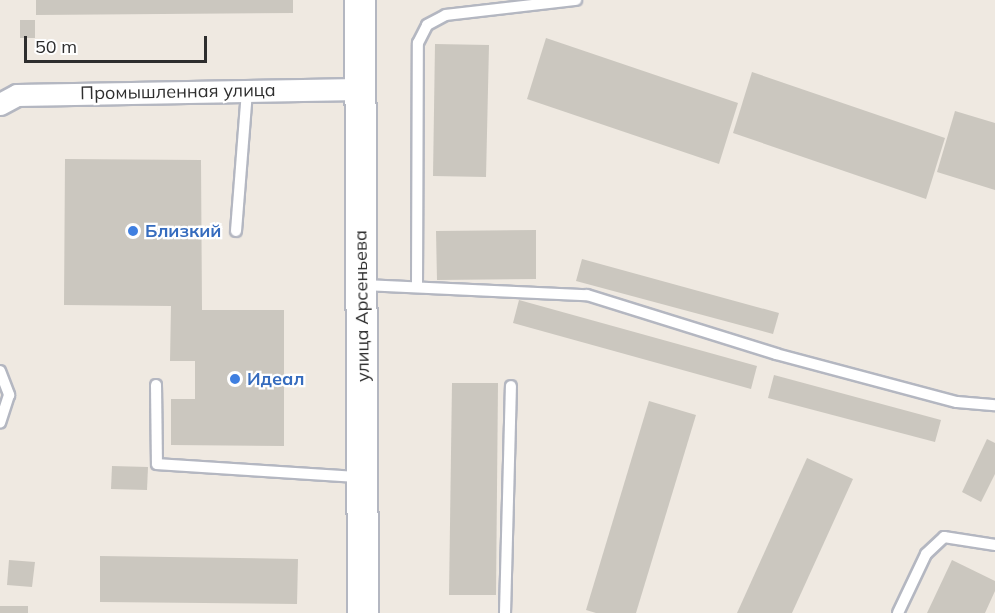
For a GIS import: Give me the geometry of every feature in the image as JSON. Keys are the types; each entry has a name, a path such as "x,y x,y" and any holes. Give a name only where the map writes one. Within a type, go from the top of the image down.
{"street":[{"name":"улица Арсеньева","path":"360,0 363,613"},
{"name":"Промышленная улица","path":"0,104 17,95 359,89"}],"lane":[{"path":"417,287 418,43 427,25 446,15 576,0"},
{"path":"236,231 247,91"},
{"path":"363,285 587,295 776,354 957,402 995,405"},
{"path":"0,371 9,395 0,423"},
{"path":"156,385 157,464 363,477"},
{"path":"505,613 511,386"},
{"path":"898,613 926,554 944,537 995,545"}],"building":[{"path":"36,0 293,0 293,13 36,15"},
{"path":"20,20 35,20 35,38 20,38"},
{"path":"546,38 738,103 719,164 527,99"},
{"path":"435,44 489,45 486,177 433,176"},
{"path":"752,72 945,138 926,199 733,133"},
{"path":"955,111 995,123 995,190 937,172"},
{"path":"65,159 201,160 202,310 284,310 284,446 171,445 171,399 195,399 195,361 170,361 171,306 64,305"},
{"path":"536,230 536,279 437,280 436,231"},
{"path":"582,259 779,313 773,334 576,281"},
{"path":"519,300 757,366 751,389 513,323"},
{"path":"774,375 941,420 935,442 768,398"},
{"path":"452,383 498,383 496,595 449,595"},
{"path":"649,401 696,415 636,613 596,613 586,610"},
{"path":"987,439 995,443 995,474 981,502 962,492"},
{"path":"807,458 853,479 792,613 737,613"},
{"path":"112,466 148,467 147,490 111,489"},
{"path":"100,556 298,559 297,604 100,602"},
{"path":"9,560 35,562 32,587 7,585"},
{"path":"952,560 995,581 995,591 985,613 927,613"},
{"path":"0,606 28,606 28,613 0,613"}],"place":[{"name":"Близкий","path":"133,231"},
{"name":"Идеал","path":"235,379"}]}
